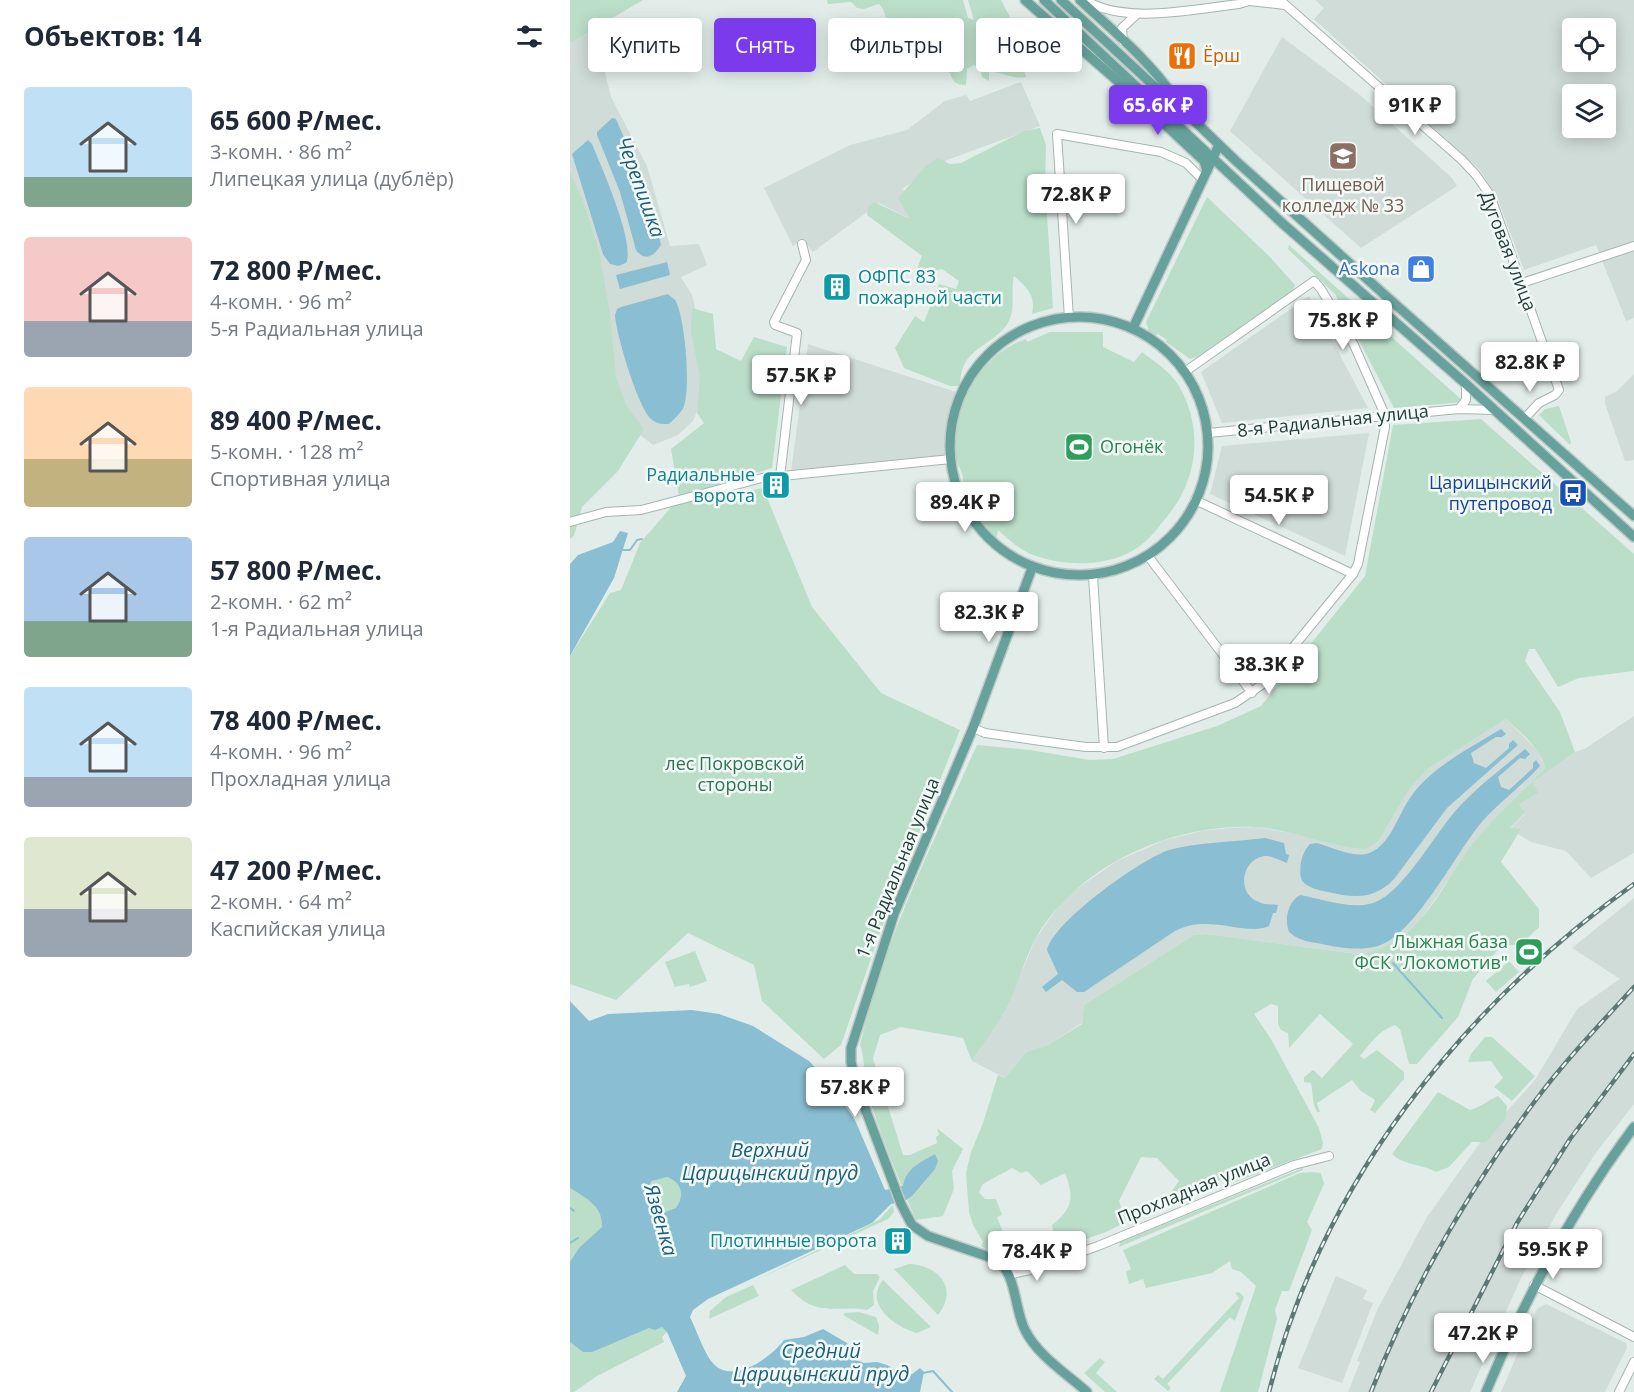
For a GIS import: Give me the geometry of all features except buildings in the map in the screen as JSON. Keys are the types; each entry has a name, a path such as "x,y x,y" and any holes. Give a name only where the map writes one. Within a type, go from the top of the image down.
{"main road":[{"path":"1025,0 1129,91 1204,161 1205,176"},
{"path":"1044,0 1282,223 1466,384 1634,537"},
{"path":"1061,0 1427,334 1634,516"},
{"path":"1080,0 1166,85 1179,106"},
{"path":"1129,91 1170,119"},
{"path":"1133,328 1219,144"},
{"path":"1069,318 1104,320 1133,328 1164,348 1186,371 1202,406 1208,433 1205,462 1195,500 1148,556 1134,564 1094,576 1050,573 1032,568 1003,551 972,520 961,497 951,459 953,422 961,394 988,355 1026,329 1069,318"},
{"name":"1-я Радиальная улица","path":"1008,1275 1003,1265 995,1259 928,1236 912,1225 853,1074 851,1048 894,914 973,728 1032,568"},
{"path":"1486,1392 1534,1285 1585,1196 1634,1127"},
{"path":"1008,1275 1027,1335 1042,1352 1087,1392"}],"street":[{"name":"Дуговая улица","path":"1085,0 1102,10 1137,14 1251,1 1284,2 1462,160 1490,195 1559,390 1555,395 1539,403 1524,419"},
{"path":"1123,41 1122,28 1137,14"},
{"path":"1069,318 1057,134 1161,152 1186,163 1205,176"},
{"path":"780,477 796,333 775,325 774,322 806,260 802,244"},
{"path":"1522,283 1634,246"},
{"path":"973,728 1041,741 1104,748 1125,746 1235,703 1252,693 1284,659 1353,574 1372,493 1385,427 1385,415 1346,329 1327,296 1314,281 1186,371"},
{"path":"1459,409 1466,400 1466,384"},
{"name":"8-я Радиальная улица","path":"1208,433 1459,409 1495,410"},
{"path":"570,522 606,512 641,510 762,478 951,459"},
{"path":"1195,500 1353,574"},
{"path":"1148,556 1252,693"},
{"path":"1094,576 1104,748"},
{"name":"Прохладная улица","path":"1008,1275 1030,1270 1098,1246 1294,1165 1329,1156"},
{"path":"1534,1285 1634,1337"},
{"path":"1619,1392 1634,1362"}],"shaded area":[{"path":"1315,0 1634,0 1634,318 1626,321 1596,245 1524,270 1498,200 1480,170 1314,19 1324,8"},
{"path":"588,34 588,72 605,72 611,97 647,166 670,246 699,244 707,265 681,277 692,295 698,320 701,401 693,421 678,435 653,445 635,431 609,368 570,178 570,43"},
{"name":"Пищевой колледж № 33","path":"1282,37 1360,95 1452,178 1457,186 1361,248 1230,131"},
{"path":"1021,82 1040,126 947,160 902,189 946,219 934,231 879,203 813,252 803,240 793,246 764,188 850,145 907,130 945,101 966,95 970,101"},
{"path":"1309,296 1368,408 1222,423 1201,372"},
{"path":"808,344 956,392 947,420 944,455 791,472"},
{"path":"1634,374 1634,460 1625,461 1605,404 1605,397 1617,391"},
{"path":"1369,433 1345,556 1210,494 1222,446"},
{"path":"1634,716 1634,853 1591,878 1566,851 1531,842 1510,829 1525,814 1519,804 1533,782 1575,752 1586,748"},
{"path":"1506,719 1538,751 1545,768 1483,831 1418,923 1394,944 1380,950 1357,954 1206,934 1194,935 1084,1005 1082,1023 1048,1045 1026,1052 1005,1078 972,1061 1008,1005 1035,940 1065,897 1117,861 1165,840 1201,831 1228,828 1255,827 1350,847 1379,840 1410,788 1429,768"},
{"path":"1634,898 1634,1104 1595,1154 1558,1211 1521,1278 1470,1392 1348,1392 1360,1362 1357,1361 1378,1308 1427,1217 1484,1137 1535,1080 1577,1009 1620,979 1572,948"},
{"path":"1336,1276 1367,1290 1363,1299 1373,1303 1342,1383 1298,1368"},
{"path":"1546,1304 1626,1343 1627,1348 1605,1392 1501,1392 1537,1309"}],"green space":[{"path":"570,0 643,0 612,18 588,18 588,32 570,43"},
{"path":"827,0 963,0 968,18 974,20 968,0 1001,0 1010,18 976,18 976,67 974,65 967,69 966,85 957,84 948,72 964,72 964,18 886,18 879,4 864,9 857,8 851,2 828,4"},
{"path":"981,72 989,72 989,81 982,77"},
{"path":"989,72 1024,72 1026,77 1017,77"},
{"path":"1040,128 1046,145 1045,183 1053,308 1032,314 1031,297 1014,276 1012,308 1006,326 969,357 963,368 959,386 950,386 904,368 895,348 915,316 924,322 939,284 956,289 959,281 942,269 925,273 917,269 922,256 867,215 868,207 874,202 910,219 898,198 925,167 938,158 950,164 961,163 1024,131"},
{"path":"570,172 583,201 600,254 610,315 616,378 627,407 644,429 618,471 582,507 574,536 570,539"},
{"path":"1207,197 1269,256 1295,285 1293,290 1197,357 1190,359 1158,334 1155,336 1149,332 1146,322"},
{"path":"1289,245 1464,402 1394,408 1335,294 1288,249"},
{"path":"692,308 713,314 716,349 741,361 754,337 787,347 772,468 679,496 671,449 704,423 697,413 700,377 691,331"},
{"name":"Огонёк","path":"1050,332 1103,332 1103,347 1134,362 1142,352 1172,376 1187,402 1192,419 1194,454 1185,487 1177,503 1148,539 1118,558 1076,563 1048,560 1036,556 1025,551 998,530 996,540 975,516 967,501 963,477 955,455 959,416 965,399 983,369 996,356 1010,346 1026,339 1027,342"},
{"path":"1559,406 1570,445 1539,415 1545,409"},
{"path":"1481,419 1634,554 1634,671 1579,678 1558,687 1535,649 1529,649 1525,661 1560,712 1575,752 1533,782 1538,793 1519,804 1525,813 1510,828 1521,829 1501,862 1539,909 1539,927 1520,945 1502,945 1473,979 1458,1017 1417,1064 1409,1064 1400,1029 1395,1025 1379,1034 1371,1042 1360,1056 1364,1059 1377,1050 1404,1072 1404,1079 1375,1113 1370,1110 1375,1100 1361,1091 1352,1080 1317,1103 1320,1112 1317,1112 1313,1102 1311,1083 1304,1082 1304,1077 1313,1070 1322,1078 1353,1044 1320,1014 1289,1048 1288,1033 1281,1030 1278,1024 1278,1006 1271,1004 1254,1014 1271,1039 1319,1128 1323,1143 1322,1149 1235,1182 1223,1179 1169,1200 1168,1196 1179,1181 1157,1158 1141,1157 1119,1201 1126,1222 1106,1232 1057,1249 1052,1225 1068,1208 1071,1196 1065,1173 1041,1185 1027,1171 1021,1173 1012,1168 983,1184 979,1192 985,1199 996,1199 1002,1215 997,1217 1006,1240 1010,1239 1013,1247 1040,1237 1044,1251 1038,1255 1022,1258 995,1253 981,1246 983,1242 973,1225 969,1212 966,1173 998,1075 1005,1078 1026,1052 1048,1045 1082,1024 1084,1005 1194,935 1206,934 1357,954 1380,949 1400,938 1417,924 1431,906 1484,830 1545,768 1539,753 1506,719 1429,768 1410,788 1379,840 1366,849 1254,827 1222,828 1191,833 1159,842 1129,855 1100,871 1075,891 1053,914 1031,948 1005,1010 972,1061 963,1038 901,1027 880,1035 873,1058 903,1155 910,1155 937,1143 936,1137 939,1135 937,1128 963,1149 952,1171 954,1189 943,1216 916,1220 872,1107 860,1045 870,1006 896,930 977,745 1030,750 1090,760 1113,759 1217,726 1261,706 1365,576 1393,425"},
{"name":"лес Покровской стороны","path":"763,488 812,607 881,693 960,730 886,915 841,1045 824,1059 762,1001 754,965 688,933 616,1000 570,984 570,656 610,593 621,590 640,543 673,505"},
{"path":"695,951 707,981 690,987 689,984 675,987 665,962"},
{"path":"1509,961 1519,972 1496,992 1486,981"},
{"path":"1485,1037 1492,1037 1535,1076 1512,1101 1494,1087 1503,1078 1491,1061 1468,1062 1471,1054"},
{"path":"570,1064 667,1332 662,1337 664,1342 597,1376 574,1392 570,1392"},
{"path":"1438,1092 1470,1110 1498,1096 1507,1106 1506,1118 1486,1142 1472,1142 1449,1167 1436,1172 1403,1161 1392,1154"},
{"path":"1303,1168 1303,1170 1119,1247 1120,1242"},
{"path":"1300,1173 1321,1173 1324,1184 1307,1222 1312,1230 1289,1291 1282,1291 1275,1310 1277,1319 1258,1392 1220,1392 1256,1286 1241,1272 1232,1269 1230,1261 1212,1273 1146,1288 1143,1279 1129,1284 1126,1272 1131,1269 1123,1250"},
{"path":"664,1177 677,1182 682,1195 677,1208 664,1213 651,1208 646,1195 651,1182"},
{"path":"893,1205 894,1212 888,1219 756,1280 879,1220"},
{"path":"909,1264 929,1269 943,1280 947,1296 938,1315 894,1269"},
{"path":"845,1265 854,1274 877,1274 880,1277 873,1291 874,1305 867,1310 828,1309 810,1305 791,1290"},
{"path":"883,1280 931,1327 917,1333 891,1320 879,1306 877,1298 878,1289"},
{"path":"753,1285 759,1296 709,1319 710,1311 726,1297"},
{"path":"1239,1292 1244,1297 1235,1321 1230,1317 1167,1384 1171,1388 1168,1391 1154,1379 1158,1375 1163,1379 1239,1298 1235,1293"},
{"path":"859,1312 876,1317 879,1326 878,1335 843,1315"},
{"path":"1100,1358 1105,1362 1096,1373 1117,1392 1105,1392 1084,1373"}],"water":[{"name":"Черепишка","path":"612,118 616,119 650,198 661,245 646,257 636,250 620,192 597,135 597,132"},
{"path":"588,140 592,144 609,186 626,239 628,253 626,263 618,266 610,264 603,254 572,154"},
{"path":"667,262 670,275 620,289 616,275"},
{"path":"668,294 679,308 687,369 684,406 669,424 655,422 651,419 640,400 623,353 615,315 617,309 621,307"},
{"path":"620,531 628,533 614,578 570,656 570,564 578,555 613,542"},
{"path":"1501,729 1506,734 1496,737 1471,753 1474,763 1486,768 1509,748 1513,740 1518,745 1447,808 1394,879 1386,886 1371,894 1355,896 1317,889 1302,881 1301,862 1310,844 1317,843 1360,855 1374,851 1387,839 1410,798 1429,777 1452,759"},
{"path":"1525,749 1530,754 1525,759 1520,758 1498,777 1501,787 1509,790 1533,768 1536,760 1540,766 1477,828 1419,912 1391,939 1378,946 1346,948 1307,941 1289,932 1288,911 1300,895 1337,903 1364,905 1373,903 1396,888 1466,799"},
{"path":"1265,838 1284,843 1286,854 1289,855 1287,863 1264,856 1256,859 1246,870 1244,885 1252,898 1263,904 1278,905 1269,926 1249,929 1214,924 1188,926 1175,931 1084,992 1077,992 1062,980 1046,992 1042,987 1058,974 1047,950 1053,938 1081,908 1139,865 1180,847"},
{"name":"Верхний Царицынский пруд","path":"570,1001 589,1021 608,1014 692,1010 719,1014 753,1026 809,1061 826,1079 855,1120 885,1190 903,1186 911,1170 935,1154 938,1161 935,1169 912,1196 903,1202 891,1204 872,1223 708,1299 693,1310 690,1317 702,1345 711,1361 719,1368 739,1371 770,1355 784,1340 804,1337 823,1329 847,1343 857,1360 864,1363 877,1362 887,1365 908,1377 920,1368 924,1372 920,1392 677,1392 686,1376 667,1332 662,1327 655,1330 649,1328 592,1352 583,1352 570,1342 570,1262 579,1248 602,1227 602,1220 600,1213 592,1203 570,1188","holes":["667,1177 679,1186 681,1194 679,1203 676,1208 663,1213 657,1211 649,1205 647,1200 649,1186 652,1181"]}],"waterway":[{"path":"623,550 630,550 637,540 642,539"},
{"path":"1393,963 1442,1018"},
{"path":"570,1208 574,1211"},
{"path":"570,1243 578,1238"},
{"path":"923,1373 933,1371 952,1392"}],"railway":[{"path":"1269,1392 1293,1315 1324,1242 1362,1172 1406,1106 1457,1044 1512,986 1571,933 1634,884"},
{"path":"1371,1392 1404,1315 1464,1205 1510,1135 1546,1086 1634,987"},
{"path":"1431,1392 1517,1223 1570,1139 1634,1054"}],"place":[{"name":"Ёрш","path":"1182,56"},
{"name":"Пищевой колледж № 33","path":"1343,156"},
{"name":"Askona","path":"1421,269"},
{"name":"ОФПС 83 пожарной части","path":"837,287"},
{"name":"Огонёк","path":"1079,447"},
{"name":"Радиальные ворота","path":"776,485"},
{"name":"Царицынский путепровод","path":"1573,493"},
{"name":"Лыжная база ФСК \"Локомотив\"","path":"1529,952"},
{"name":"Плотинные ворота","path":"898,1241"}],"water label":[{"name":"Язвенка","path":"661,1220"},
{"name":"Средний Царицынский пруд","path":"821,1362"}]}
